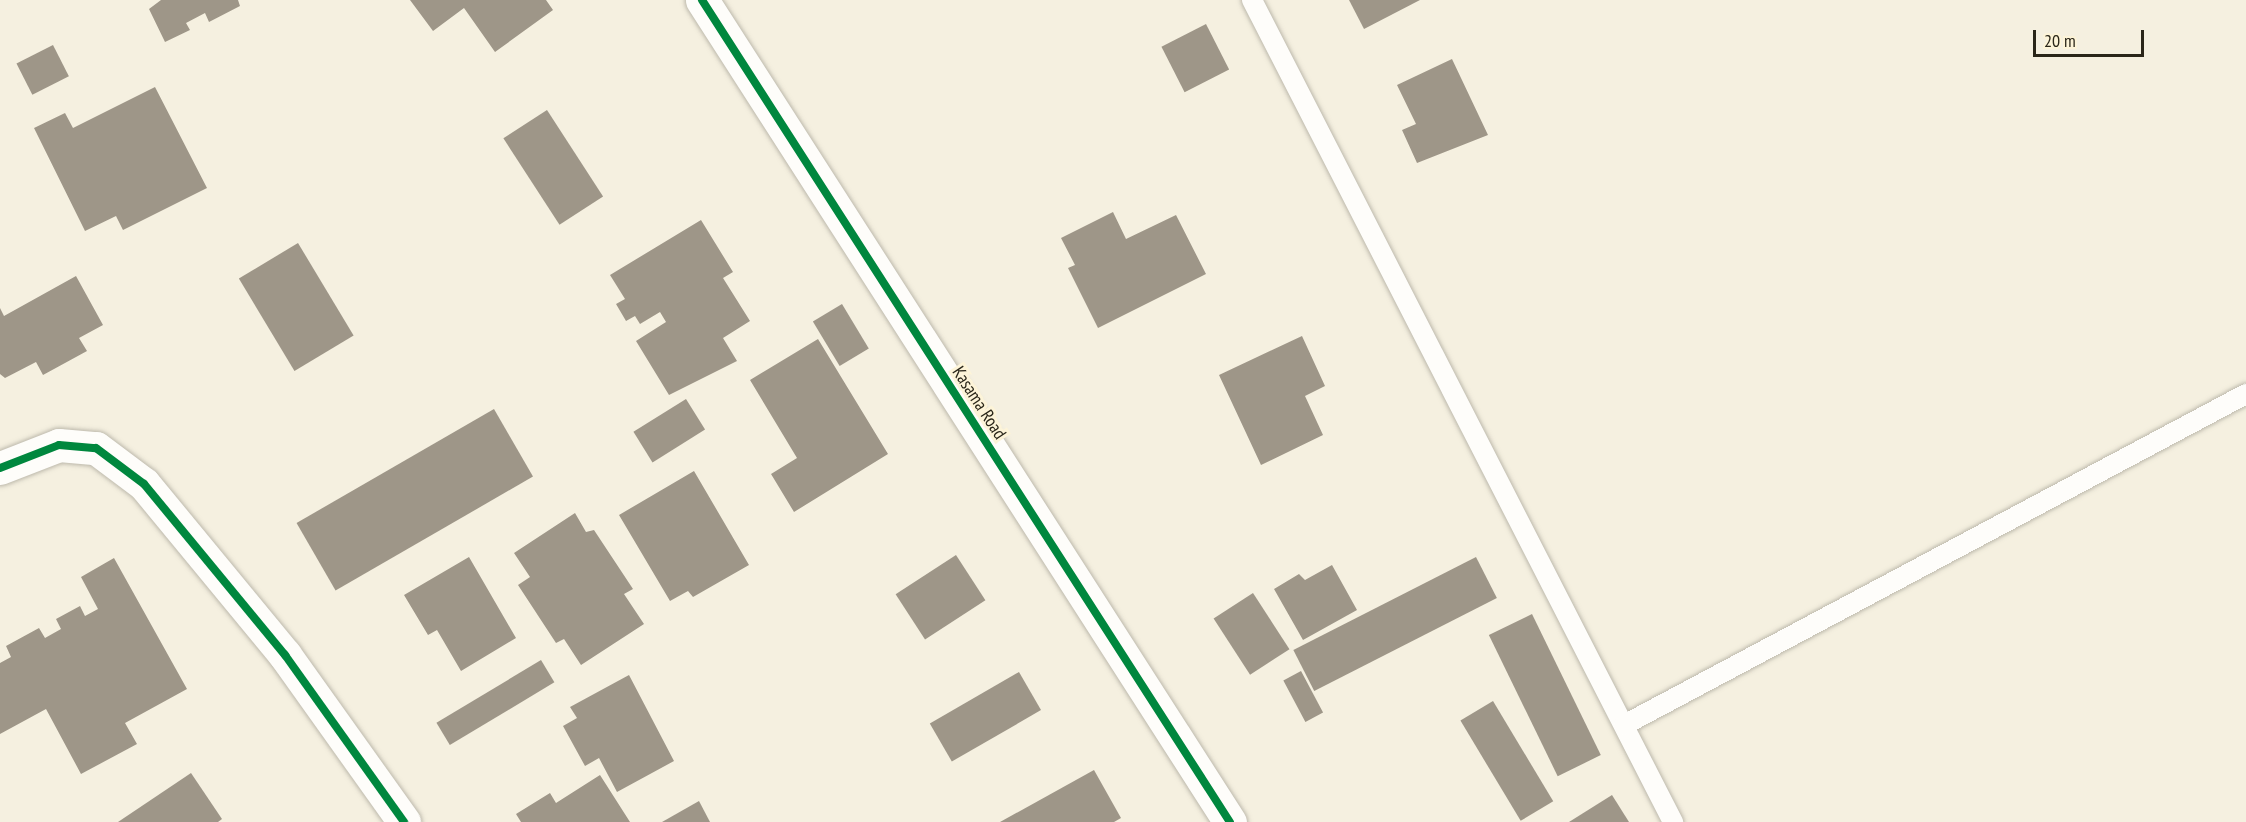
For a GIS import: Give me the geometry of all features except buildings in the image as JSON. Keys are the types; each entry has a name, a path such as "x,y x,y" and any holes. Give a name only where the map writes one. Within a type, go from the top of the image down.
{"street":[{"name":"Kasama Road","path":"702,0 1230,822"},
{"path":"0,468 59,445 96,448 144,484 285,655 404,822"}],"lane":[{"path":"1252,0 1673,822"},
{"path":"1624,725 2246,394"}],"cycle path":[{"path":"702,0 1230,822"},
{"path":"0,468 59,445 96,448 144,484 285,655 404,822"}]}
